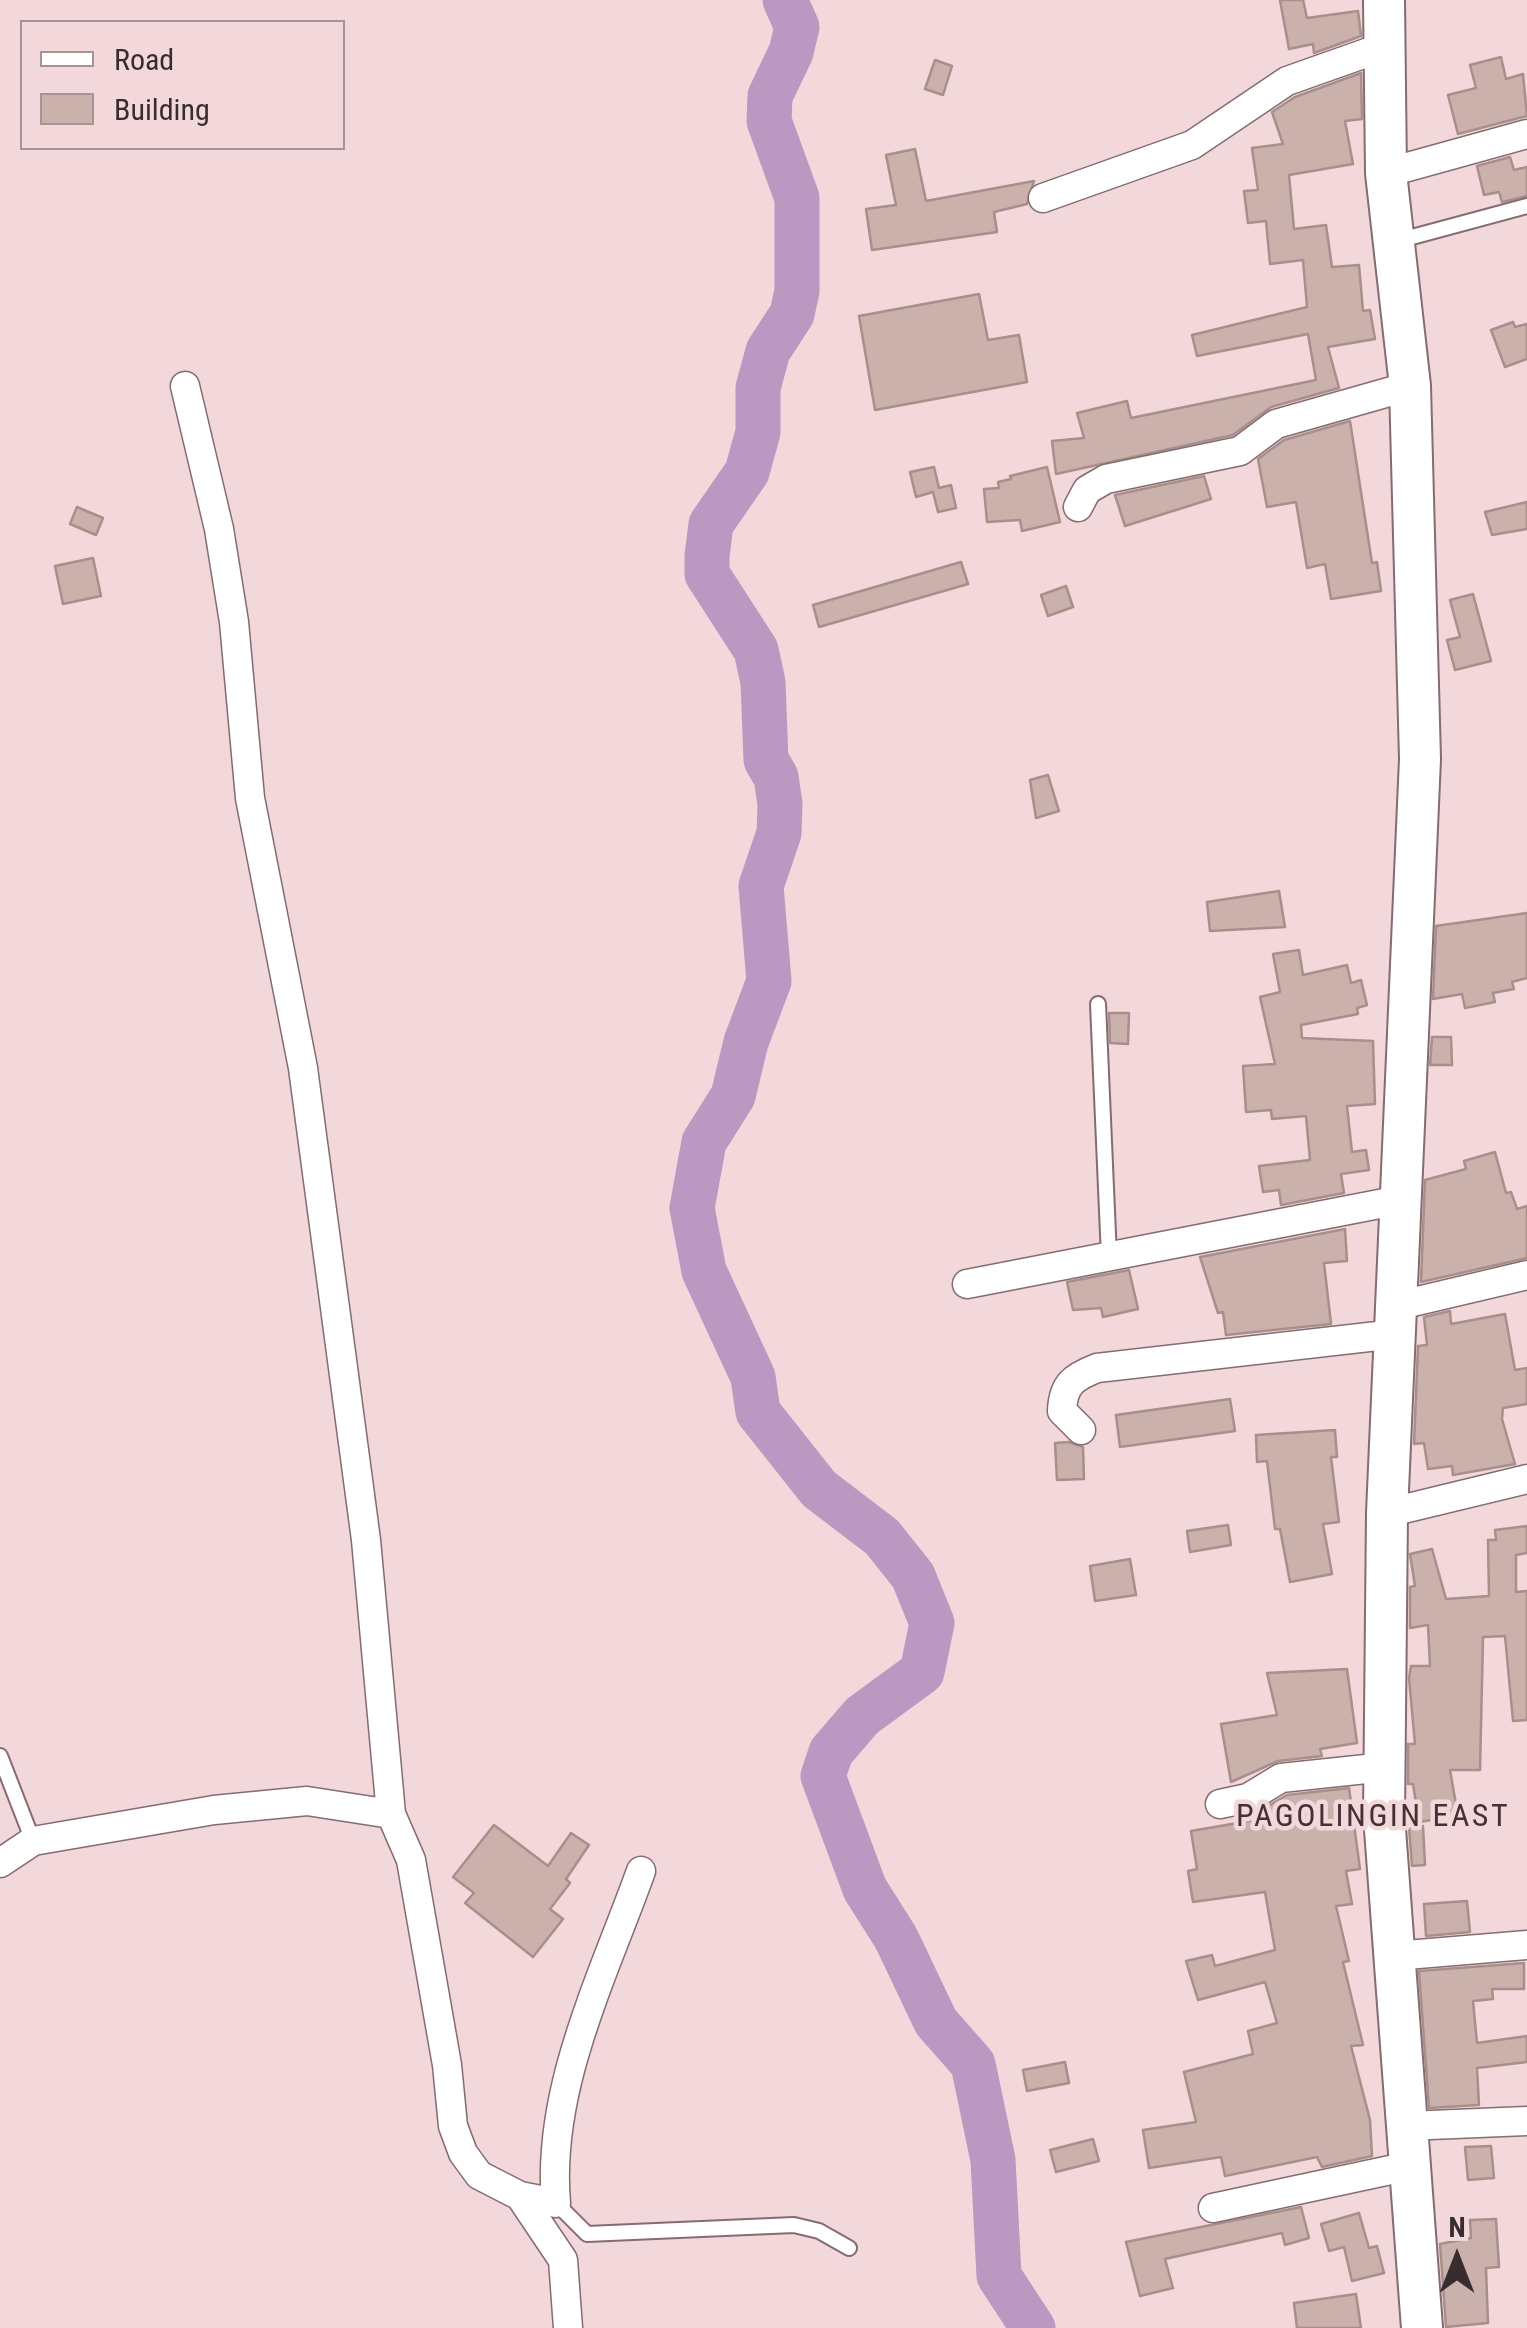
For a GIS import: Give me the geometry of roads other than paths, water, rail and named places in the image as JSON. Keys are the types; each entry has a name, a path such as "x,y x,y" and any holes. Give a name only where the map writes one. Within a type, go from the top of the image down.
{"street":[{"path":"1384,0 1386,174 1410,386 1420,759 1387,1514 1385,1767 1394,1956 1422,2328"},
{"path":"1043,198 1192,145 1287,82 1386,46"},
{"path":"1386,174 1527,134"},
{"path":"186,386 219,529 234,622 250,798 303,1068 366,1540 391,1814 411,1860 447,2065 453,2126 463,2153 479,2175 520,2196 556,2203 556,2133 566,2086 641,1871"},
{"path":"1078,507 1087,490 1106,479 1240,451 1276,424 1410,386"},
{"path":"967,1284 1400,1200"},
{"path":"1081,1430 1062,1410 1065,1387 1074,1377 1097,1368 1395,1320 1527,1275"},
{"path":"1387,1514 1527,1479"},
{"path":"1220,1804 1248,1798 1281,1778 1385,1767"},
{"path":"0,1863 33,1842 214,1810 307,1801 391,1814"},
{"path":"1394,1956 1527,1945"},
{"path":"1406,2126 1527,2120"},
{"path":"1213,2208 1409,2166"},
{"path":"520,2196 564,2260 568,2328"}],"lane":[{"path":"1392,242 1527,206"},
{"path":"1098,1004 1109,1257"},
{"path":"0,1756 33,1842"},
{"path":"556,2203 588,2234 794,2226 819,2231 849,2248"}],"waterway":[{"path":"785,0 797,27 791,52 770,96 769,121 797,198 797,291 792,314 768,351 758,388 758,432 747,472 711,524 707,556 707,574 756,650 763,682 766,760 776,777 780,804 779,833 761,886 769,981 746,1042 733,1096 704,1142 692,1208 704,1271 753,1377 758,1412 819,1489 882,1537 913,1576 932,1623 922,1672 862,1716 831,1752 823,1776 865,1889 896,1938 936,2022 973,2064 993,2160 999,2276 1033,2328"}],"district":[{"name":"PAGOLINGIN EAST","path":"1373,1818"}]}
